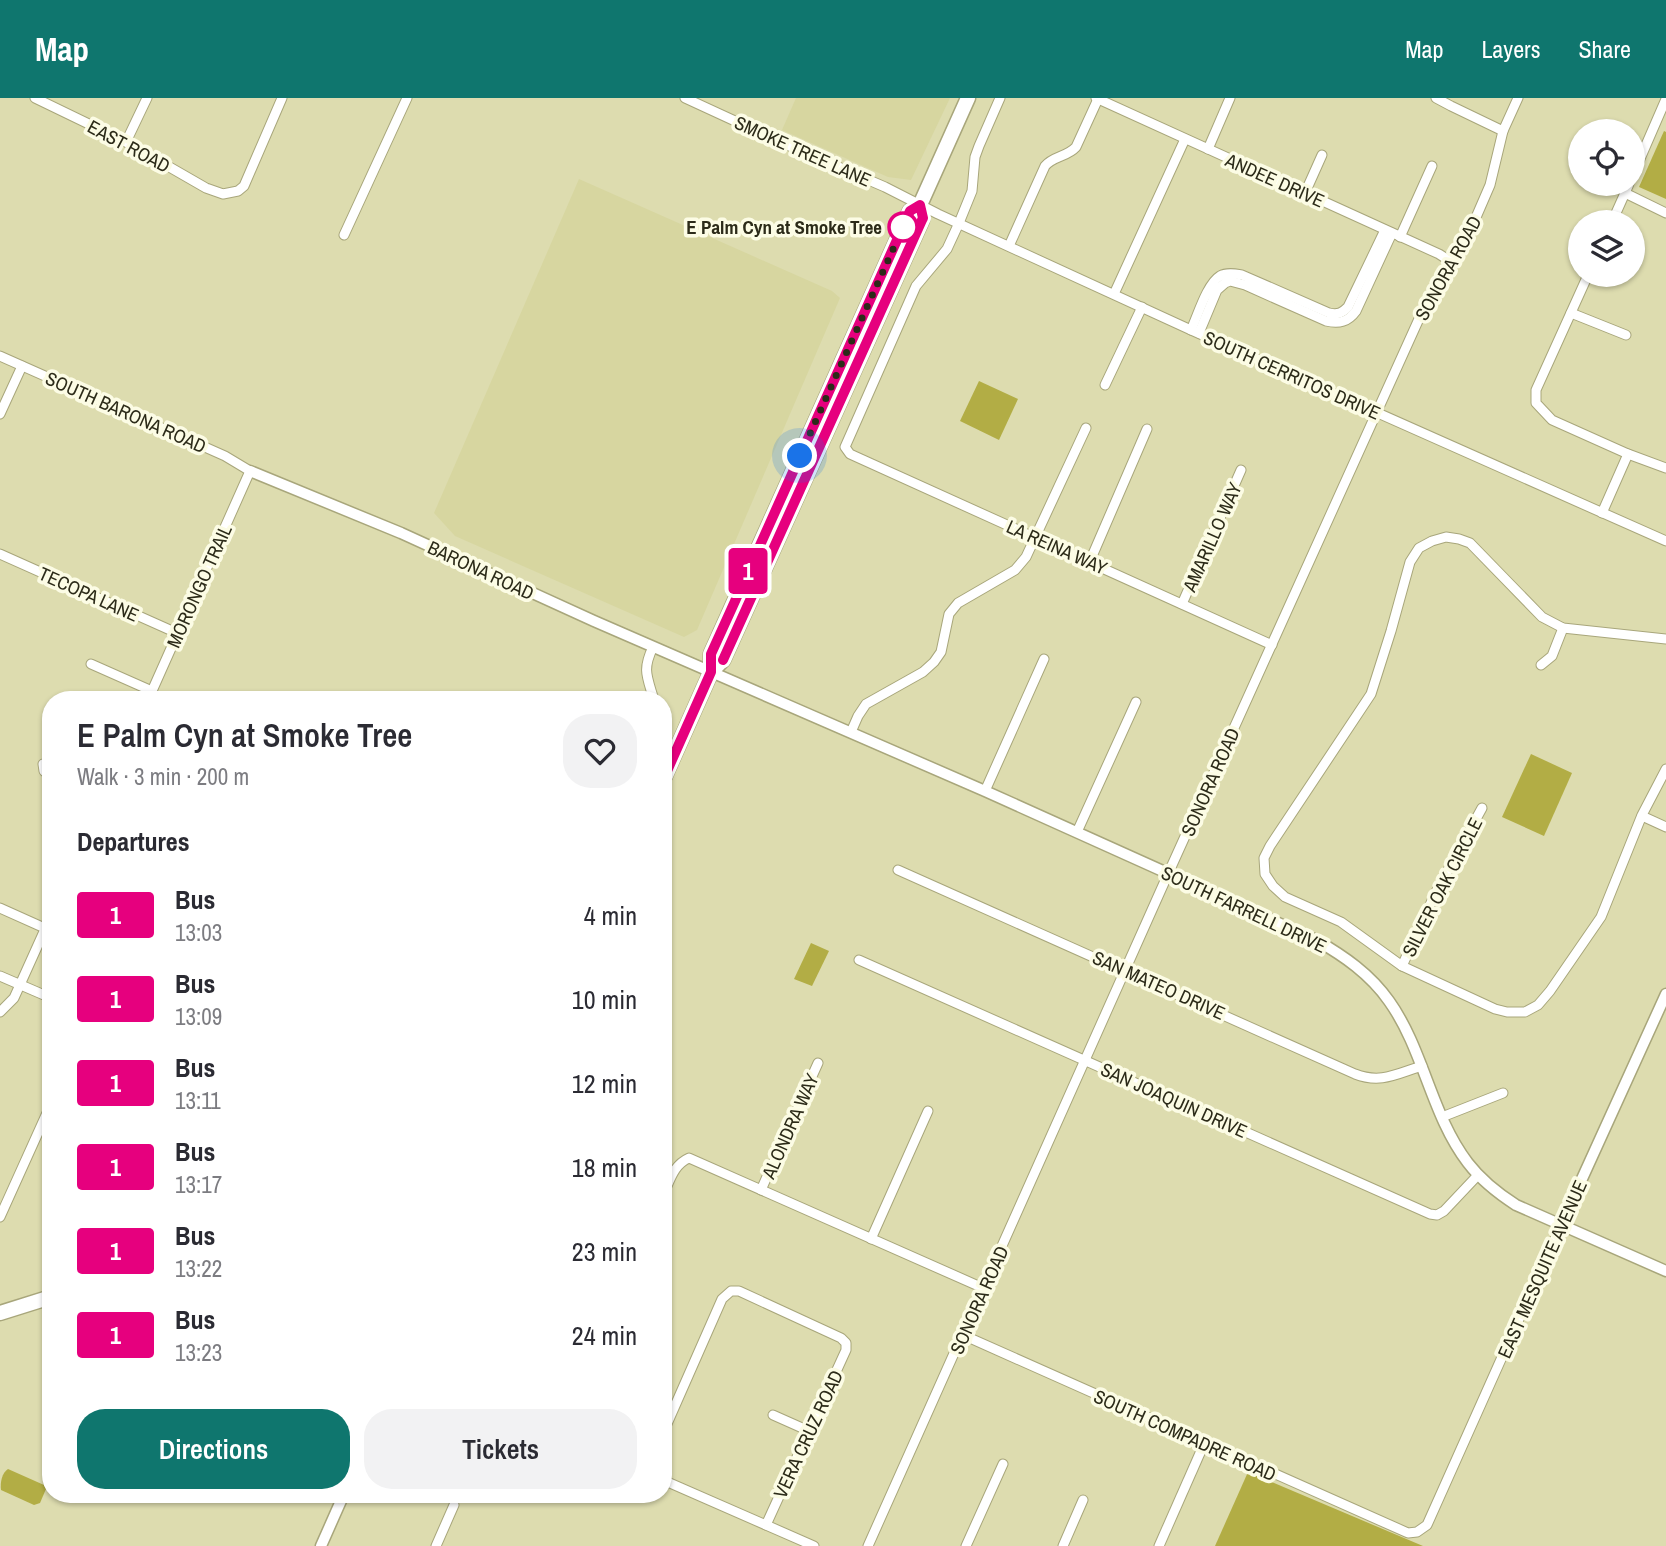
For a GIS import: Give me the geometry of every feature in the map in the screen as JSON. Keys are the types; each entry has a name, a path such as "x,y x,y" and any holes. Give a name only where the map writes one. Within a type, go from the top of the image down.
{"main road":[{"path":"672,760 711,672 711,654 910,211 920,205 968,98"},
{"path":"0,1313 42,1300"}],"street":[{"name":"EAST ROAD","path":"36,98 126,142 206,188 223,194 238,191 244,186 282,98"},
{"path":"126,142 147,98"},
{"path":"344,235 407,98"},
{"name":"SMOKE TREE LANE","path":"685,98 920,205"},
{"path":"959,223 972,191 975,157 1000,98"},
{"path":"1208,149 1230,98"},
{"path":"1436,98 1503,131"},
{"name":"SONORA ROAD","path":"868,1546 1432,290 1461,252 1490,185 1503,131 1518,98"},
{"path":"1009,246 1045,166 1050,160 1076,148 1097,99"},
{"name":"ANDEE DRIVE","path":"1097,99 1439,254 1453,263"},
{"path":"1645,147 1666,99"},
{"path":"1114,294 1185,139"},
{"path":"1305,193 1322,155"},
{"path":"1195,331 1211,285 1222,275 1234,273 1329,313 1342,313 1432,166"},
{"path":"1631,196 1666,214"},
{"name":"SOUTH CERRITOS DRIVE","path":"920,205 1666,541"},
{"name":"LA REINA WAY","path":"959,223 943,256 916,286 845,447 850,454 1272,645"},
{"path":"1583,287 1536,390 1536,403 1552,420 1666,468"},
{"path":"1105,385 1142,307"},
{"path":"1571,313 1626,335"},
{"name":"SOUTH BARONA ROAD","path":"0,356 225,456 250,471"},
{"path":"0,414 22,366"},
{"path":"851,732 866,704 923,672 934,662 941,652 949,614 958,603 1015,570 1026,557 1086,428"},
{"path":"1090,561 1147,429"},
{"path":"1602,513 1628,454"},
{"name":"AMARILLO WAY","path":"1182,604 1241,470"},
{"name":"BARONA ROAD","path":"250,471 401,533 711,672"},
{"name":"MORONGO TRAIL","path":"152,691 250,471"},
{"path":"1666,639 1563,628 1542,617 1470,543 1446,537 1419,548 1410,562 1371,694 1270,846 1264,858 1265,874 1285,897 1341,922 1402,966 1495,1009 1525,1012 1538,1005 1550,992 1601,918 1642,816 1666,769"},
{"name":"TECOPA LANE","path":"0,554 178,634"},
{"path":"1541,665 1552,656 1563,628"},
{"path":"651,691 645,669 653,646"},
{"path":"985,791 1044,659"},
{"path":"91,664 141,691"},
{"name":"SOUTH FARRELL DRIVE","path":"711,672 985,791 1316,940 1352,962 1388,999 1405,1026 1442,1117 1467,1162 1478,1175 1516,1205 1666,1271"},
{"path":"1077,832 1136,702"},
{"name":"SILVER OAK CIRCLE","path":"1402,966 1436,892 1482,808"},
{"path":"1642,816 1666,827"},
{"name":"SAN MATEO DRIVE","path":"898,870 1367,1078 1383,1079 1422,1066"},
{"path":"0,908 42,926"},
{"path":"0,1012 14,998 42,941"},
{"name":"SAN JOAQUIN DRIVE","path":"859,960 1430,1214 1437,1215 1444,1211 1478,1175"},
{"path":"0,975 42,994"},
{"name":"EAST MESQUITE AVENUE","path":"1408,1533 1417,1532 1427,1525 1666,994"},
{"name":"ALONDRA WAY","path":"761,1190 818,1063"},
{"path":"1442,1117 1503,1093"},
{"path":"871,1239 928,1111"},
{"path":"0,1217 42,1124"},
{"path":"672,1175 675,1168 689,1158 983,1289"},
{"name":"VERA CRUZ ROAD","path":"672,1413 722,1299 731,1291 739,1291 841,1338 846,1343 846,1350 766,1525"},
{"name":"SOUTH COMPADRE ROAD","path":"963,1335 1408,1533"},
{"path":"773,1415 809,1432"},
{"path":"1159,1546 1204,1444"},
{"path":"966,1546 1003,1464"},
{"path":"672,1484 814,1546"},
{"path":"1063,1546 1083,1500"},
{"path":"321,1546 340,1503"},
{"path":"436,1546 454,1505"}],"shaded area":[{"path":"796,98 950,98 911,180 888,177 782,130"},
{"path":"1664,131 1666,199 1645,190 1645,174"},
{"path":"579,179 832,291 840,298 697,630 684,637 455,536 434,513"},
{"path":"979,381 1018,399 999,440 960,421"},
{"path":"1531,754 1572,773 1544,836 1502,817"},
{"path":"811,943 829,951 812,986 794,979"},
{"path":"8,1469 42,1484 40,1503 34,1505 1,1490 4,1473"},
{"path":"1248,1472 1423,1546 1215,1546"}],"bus line":[{"name":"1","path":"672,760 711,672 711,654 910,211 920,205 923,218 723,660"}],"place":[{"name":"E Palm Cyn at Smoke Tree","path":"903,227"}],"route":[{"path":"800,456 903,227"}]}
